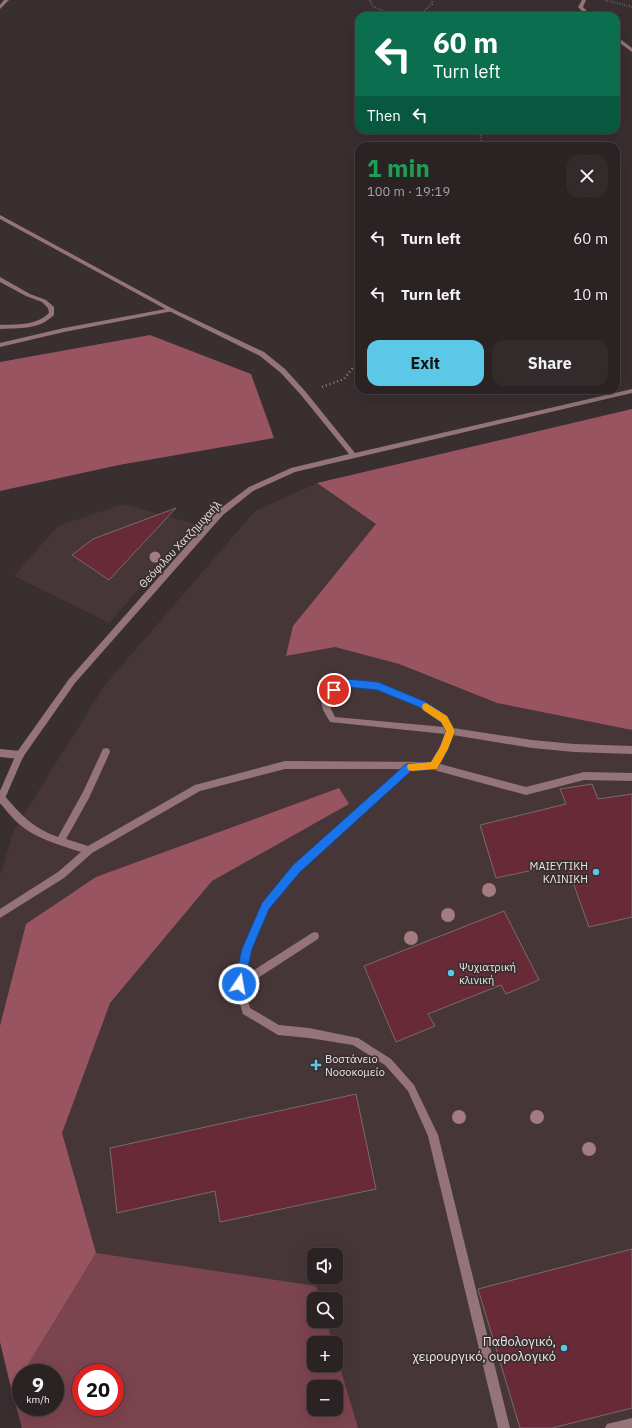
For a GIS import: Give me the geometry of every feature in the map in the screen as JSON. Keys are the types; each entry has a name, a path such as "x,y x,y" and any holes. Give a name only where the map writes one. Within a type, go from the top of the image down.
{"street":[{"path":"0,8 7,0"},
{"path":"584,0 580,7 586,12"},
{"path":"620,41 632,50"},
{"path":"0,217 171,310 262,354 283,371 303,393 353,455"},
{"path":"0,279 28,295 44,302 51,307 52,314 48,319 38,325 0,327"},
{"path":"0,345 64,330 171,310"},
{"name":"Θεόφιλου Χατζημιχαήλ","path":"620,394 632,391"},
{"name":"Θεόφιλου Χατζημιχαήλ","path":"0,799 20,755 72,681 220,513 252,489 293,470 619,394"},
{"path":"434,766 444,749 450,731 444,719 422,704 378,686 346,683 334,690 325,700 327,710 332,720 450,731 532,744 574,748 632,750"},
{"path":"60,841 86,795 106,752"},
{"path":"0,753 20,755"},
{"path":"0,914 61,875 89,850 198,788 285,765 434,766 526,791 584,776 632,776"},
{"path":"409,767 297,869 266,906 247,949 239,984 246,1011 278,1030 310,1033 355,1041 388,1062 411,1088 433,1134 504,1428"},
{"path":"0,799 25,824 34,830 60,841 89,850"},
{"path":"239,984 315,936"},
{"path":"611,1428 632,1424"}],"path":[{"path":"370,0 372,6 386,12"},
{"path":"423,12 432,4 432,0"},
{"path":"605,0 632,7"},
{"path":"303,393 344,379 355,365"}],"shaded area":[{"path":"150,335 251,374 274,438 119,465 0,491 0,362"},
{"path":"632,409 632,730 497,703 399,664 335,647 286,656 293,626 376,524 317,483"},
{"name":"Βοστάνειο Νοσοκομείο","path":"317,483 376,524 287,656 335,647 399,664 497,703 632,730 632,1428 24,1428 21,1416 64,1416 64,1364 12,1364 12,1383 0,1338 0,876 14,830 105,685 255,511"},
{"path":"124,504 195,524 109,623 14,576 58,526"},
{"path":"339,788 349,804 212,881 110,1003 62,1133 96,1253 28,1364 12,1364 12,1392 0,1342 0,1026 26,924 96,877"},
{"path":"96,1253 316,1286 318,1292 307,1292 307,1328 328,1328 331,1336 307,1336 307,1372 341,1372 358,1428 22,1428 19,1416 64,1416 64,1364 28,1364"}],"building":[{"path":"176,508 109,580 72,555 93,539"},
{"name":"ΜΑΙΕΥΤΙΚΗ ΚΛΙΝΙΚΗ","path":"592,784 598,799 632,794 632,917 589,927 566,863 496,878 480,825 566,804 560,789"},
{"name":"Ψυχιατρική κλινική","path":"504,911 539,980 506,994 501,985 428,1014 435,1026 396,1042 364,966"},
{"path":"356,1094 376,1189 220,1222 215,1191 117,1213 110,1148"},
{"name":"Παθολογικό, χειρουργικό, ουρολογικό","path":"632,1249 632,1408 552,1428 520,1428 478,1289"}],"slow traffic":[{"path":"412,767 434,766 444,749 450,731 444,719 426,707"}],"place":[{"name":"ΜΑΙΕΥΤΙΚΗ ΚΛΙΝΙΚΗ","path":"596,872"},
{"name":"Ψυχιατρική κλινική","path":"451,973"},
{"name":"Βοστάνειο Νοσοκομείο","path":"316,1065"},
{"name":"Παθολογικό, χειρουργικό, ουρολογικό","path":"564,1348"}],"route":[{"path":"239,984 247,949 266,906 297,869 409,767 434,766 444,749 450,731 444,719 422,704 378,686 346,683 334,690"}]}
